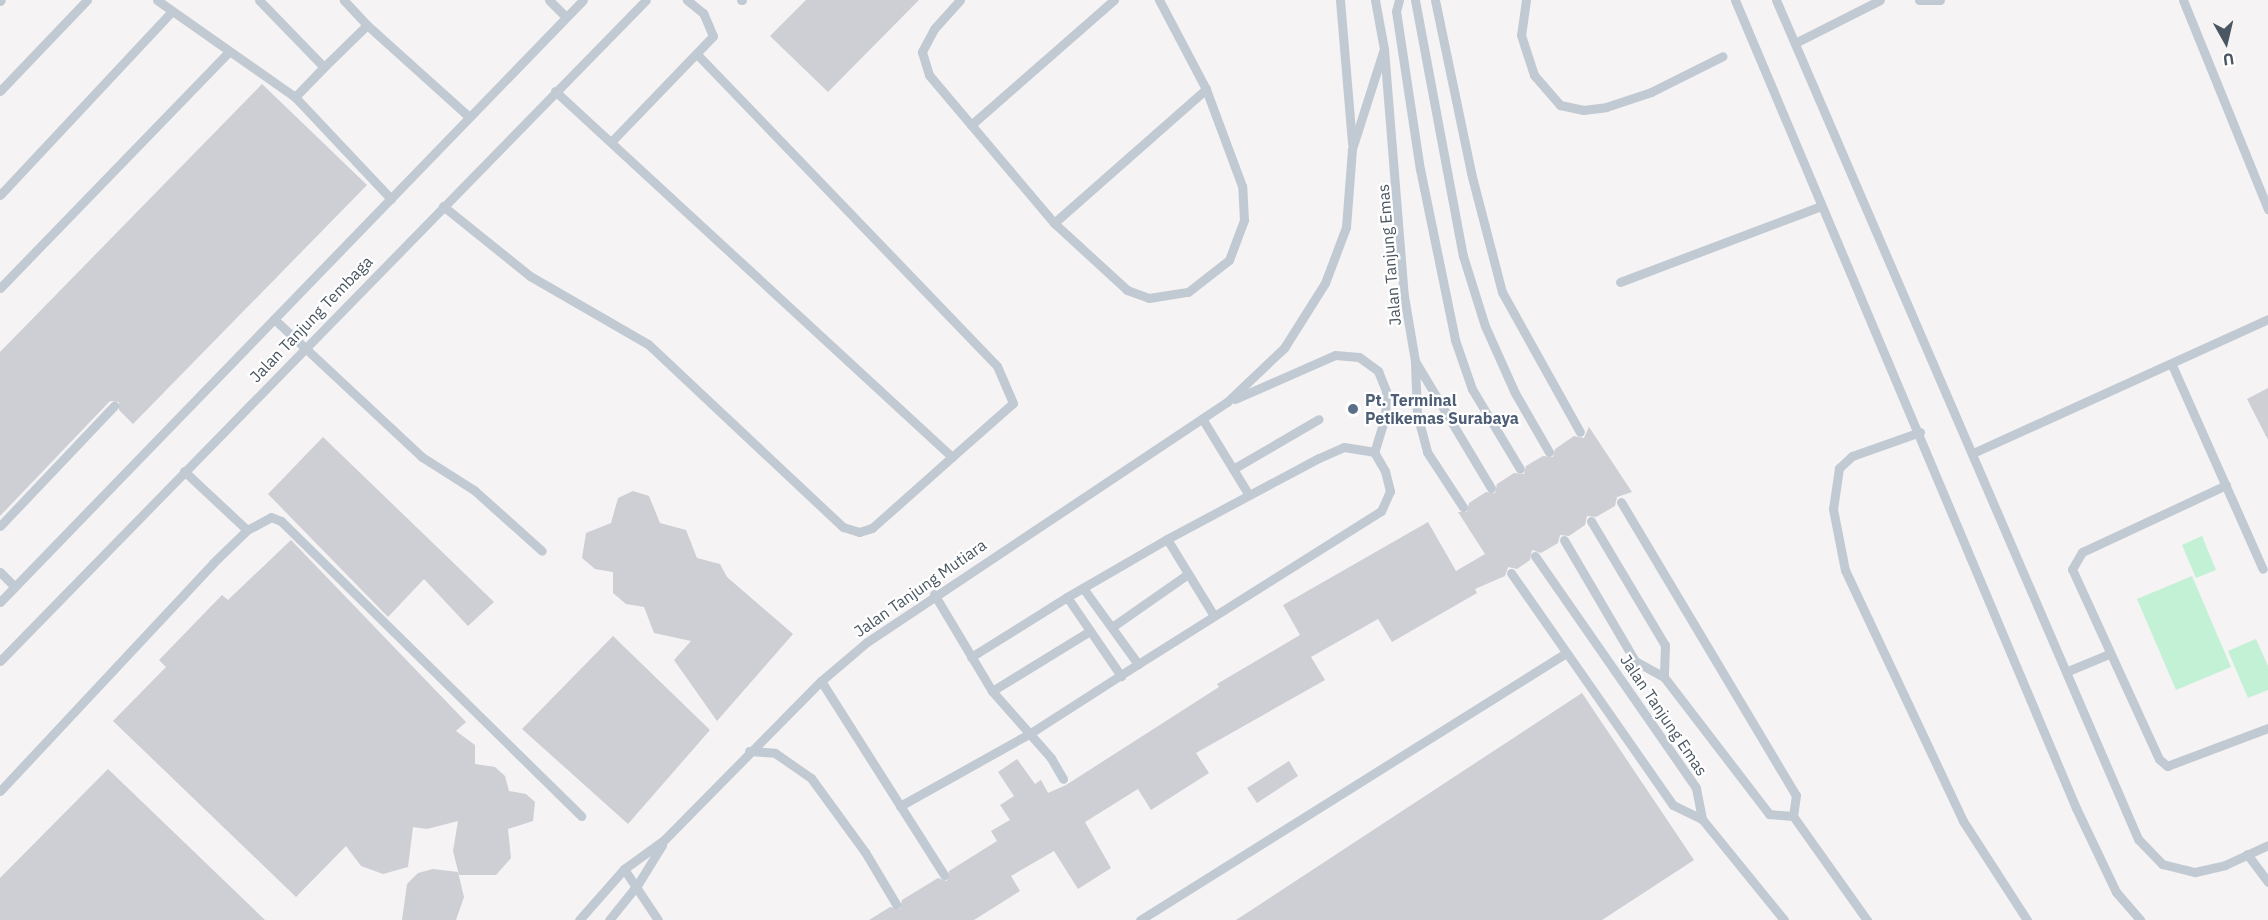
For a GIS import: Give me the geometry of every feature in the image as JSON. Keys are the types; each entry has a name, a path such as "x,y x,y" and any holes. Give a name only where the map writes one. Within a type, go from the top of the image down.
{"lane":[{"path":"0,91 87,0"},
{"path":"157,0 228,53 295,96 351,163 391,199"},
{"path":"259,0 324,67"},
{"path":"344,0 368,25 469,117"},
{"path":"549,0 567,17"},
{"name":"Jalan Tanjung Tembaga","path":"0,602 583,0"},
{"name":"Jalan Tanjung Tembaga","path":"0,661 646,0"},
{"path":"611,142 713,36 703,13 687,0"},
{"path":"960,0 934,29 922,52 929,75 1054,223 1126,290 1149,298 1188,292 1229,260 1244,220 1242,186 1206,89 1159,0"},
{"path":"971,124 1113,0"},
{"path":"1340,0 1352,149"},
{"name":"Jalan Tanjung Emas","path":"1375,0 1384,49 1404,296 1414,361 1491,488"},
{"path":"1399,0 1396,12 1420,169 1455,340 1472,389 1520,469"},
{"path":"1415,0 1463,256 1494,345 1549,452"},
{"path":"1435,0 1471,173 1502,292 1580,432"},
{"path":"1526,0 1521,35 1534,75 1560,105 1583,110 1606,107 1651,92 1723,56"},
{"path":"1735,0 1821,206 1920,432 2094,850 2116,892 2139,920"},
{"path":"1776,0 2068,671 2138,839 2162,864 2195,872 2268,845"},
{"path":"1795,43 1880,0"},
{"path":"1919,0 1940,0"},
{"path":"2183,0 2268,209"},
{"path":"0,195 172,11"},
{"path":"295,96 368,25"},
{"name":"Jalan Tanjung Mutiara","path":"579,920 624,869 664,840 820,681 934,594 1203,420 1227,402 1284,348 1325,284 1346,227 1352,149 1384,49"},
{"path":"1,285 228,53"},
{"path":"443,206 530,276 648,344 843,527 859,532 872,528 1013,403 997,366 697,54"},
{"path":"1054,223 1206,89"},
{"path":"555,91 952,457"},
{"path":"1620,282 1821,206"},
{"path":"1972,453 2172,365 2268,319"},
{"path":"274,320 422,456 474,490 542,551"},
{"name":"Jalan Tanjung Mutiara","path":"1227,402 1335,356 1359,357 1378,371 1386,391 1385,417 1374,452"},
{"path":"1414,361 1417,414 1427,452 1463,507"},
{"path":"2172,365 2264,569"},
{"path":"0,526 114,406"},
{"path":"1233,469 1319,419"},
{"path":"1203,420 1249,495"},
{"path":"1920,432 1852,456 1839,468 1833,510 1845,570 1963,821 2027,920"},
{"path":"900,806 1029,734 1213,614 1381,511 1390,491 1374,452 1344,447 1249,495 1067,597 971,657"},
{"path":"184,471 247,530"},
{"path":"2226,485 2074,560 2072,570 2159,759 2167,765 2268,728"},
{"path":"1621,502 1796,795 1793,816 1867,920"},
{"path":"0,791 247,530 271,517 281,521 581,816"},
{"path":"1591,520 1665,645 1664,677 1769,814 1793,816"},
{"path":"1167,539 1213,614"},
{"name":"Jalan Tanjung Emas","path":"1564,540 1635,661 1664,677"},
{"name":"Jalan Tanjung Emas","path":"1535,556 1696,788 1702,819 1784,920"},
{"path":"0,572 15,587"},
{"path":"1511,573 1673,805 1702,819"},
{"path":"1112,627 1188,574"},
{"path":"1083,588 1138,664"},
{"path":"934,594 992,691 1063,779"},
{"path":"1067,597 1121,676"},
{"path":"992,691 1090,631"},
{"path":"1140,920 1566,653"},
{"path":"2068,671 2109,654"},
{"path":"820,681 944,874"},
{"path":"749,751 775,753 811,778 865,852 896,904"},
{"name":"Jalan Tanjung Mutiara","path":"609,920 638,884 664,840"},
{"path":"2247,854 2268,882"},
{"path":"624,869 638,884 658,920"}],"green space":[{"path":"2202,536 2216,570 2196,578 2182,545"},
{"path":"2192,576 2231,667 2176,690 2137,599"},
{"path":"2256,639 2268,666 2268,690 2248,698 2228,651"}],"building":[{"path":"806,0 919,0 828,92 770,36"},
{"path":"262,84 367,185 133,424 119,410 119,402 110,401 0,516 0,352"},
{"path":"2268,388 2268,440 2247,399"},
{"path":"1589,427 1632,492 1617,497 1615,506 1596,517 1587,516 1585,525 1569,536 1560,535 1558,543 1541,553 1532,550 1530,560 1517,569 1508,567 1505,576 1475,589 1477,593 1392,642 1378,619 1311,657 1325,680 1196,753 1209,773 1151,810 1138,789 1085,822 1111,868 1078,889 1054,851 1011,876 1020,891 974,920 869,920 890,907 900,909 902,900 938,878 947,881 949,871 997,841 991,831 1010,820 1000,805 1014,796 998,772 1017,759 1035,784 1041,780 1048,793 1066,785 1219,687 1217,684 1300,635 1283,605 1428,522 1456,571 1485,554 1458,512 1467,512 1469,503 1486,492 1495,493 1497,484 1514,473 1524,474 1526,466 1543,456 1553,457 1555,449 1574,436 1584,438"},
{"path":"323,437 494,602 468,626 424,579 388,617 268,494"},
{"path":"633,491 649,496 660,523 686,530 697,558 720,564 727,577 793,634 717,721 674,660 691,641 654,633 644,607 626,604 613,593 613,572 595,569 582,558 586,533 611,523 618,498"},
{"path":"291,540 466,722 456,731 475,745 475,764 495,767 505,776 509,791 526,794 535,802 533,821 508,829 511,858 496,875 459,875 453,851 458,821 427,829 413,827 408,867 383,874 361,866 346,846 296,897 113,721 166,667 159,660 222,595 228,600"},
{"path":"613,636 710,730 628,824 522,729"},
{"path":"1582,693 1694,860 1602,920 1236,920"},
{"path":"1289,761 1298,776 1257,803 1247,788"},
{"path":"108,769 265,920 0,920 0,878"},
{"path":"433,869 458,872 464,897 456,920 402,920 407,884 418,873"}],"place":[{"name":"Pt. Terminal Petikemas Surabaya","path":"1353,409"}]}
